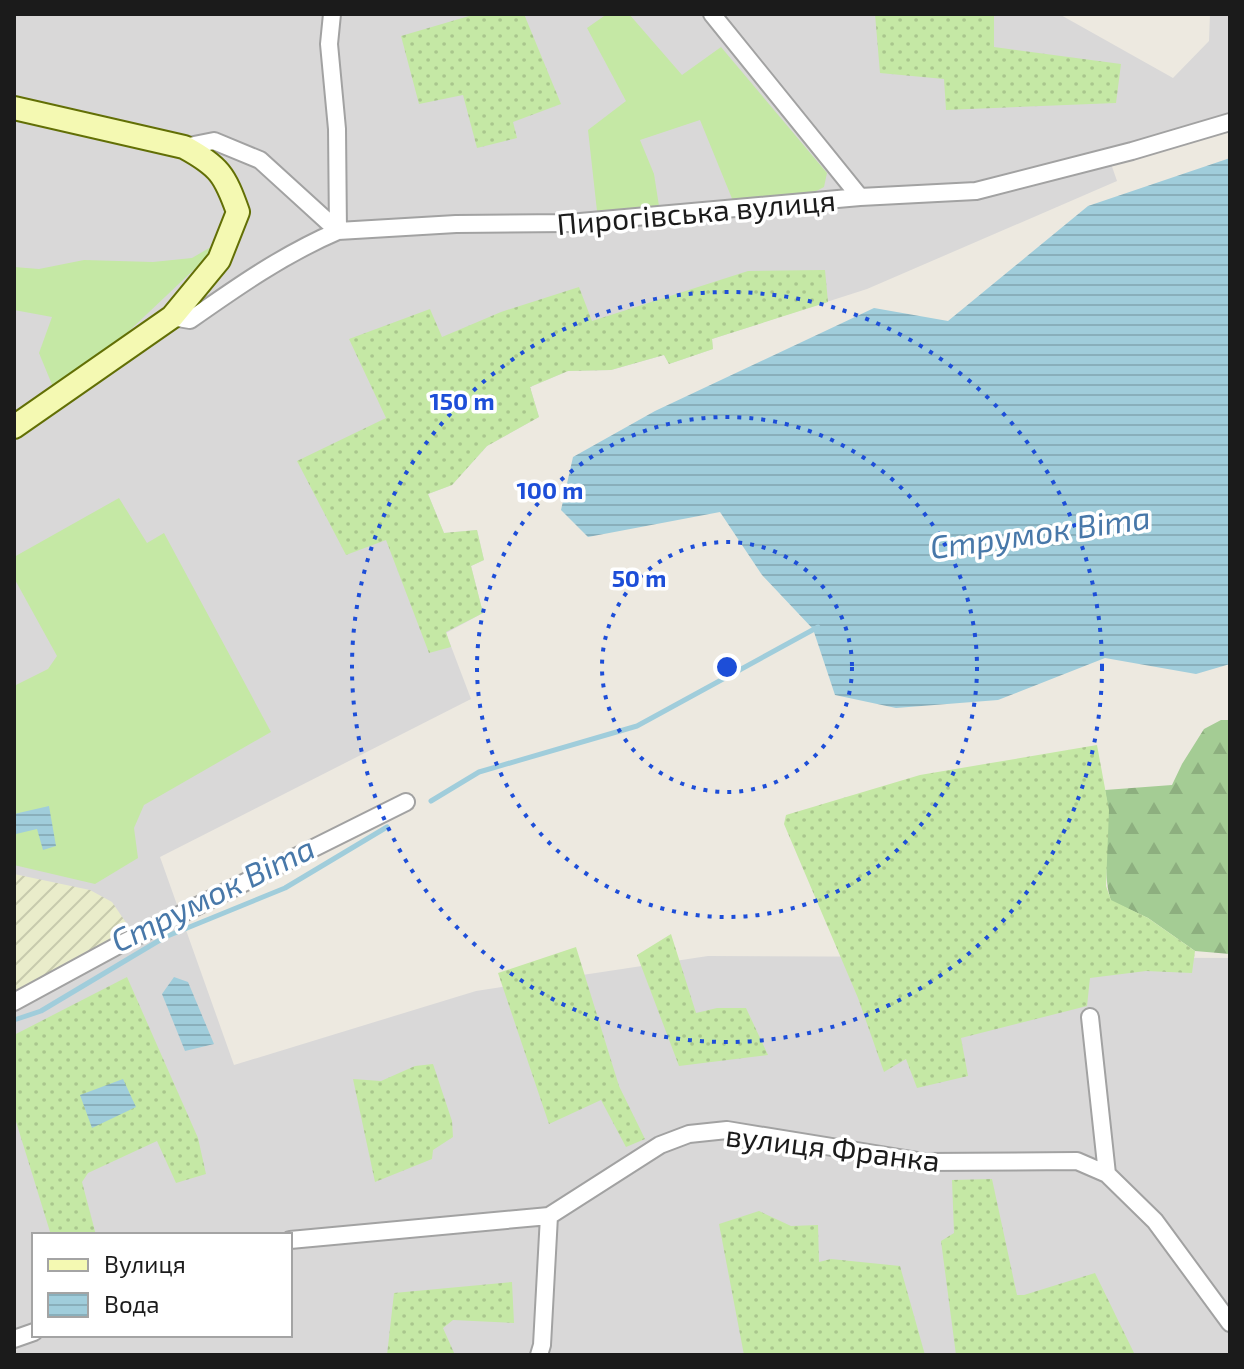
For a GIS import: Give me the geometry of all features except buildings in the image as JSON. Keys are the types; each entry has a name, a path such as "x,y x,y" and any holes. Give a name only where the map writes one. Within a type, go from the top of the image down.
{"street":[{"path":"332,14 329,44 337,129 338,231"},
{"path":"712,14 860,197"},
{"path":"14,108 184,147 208,160 227,180 238,212 219,260 172,317 14,427"},
{"name":"Пирогівська вулиця","path":"338,231 456,224 569,223 860,197 976,191 1230,122"},
{"path":"184,147 214,141 260,160 338,231"},
{"path":"172,317 190,320 244,282 309,244 338,231"},
{"path":"14,1002 117,946 406,802"},
{"path":"1090,1017 1107,1174"},
{"name":"вулиця Франка","path":"292,1240 549,1216 660,1145 689,1134 727,1130 924,1162 1077,1161 1107,1174 1155,1221 1230,1323"},
{"path":"539,1355 549,1216"}],"shaded area":[{"path":"14,14 1059,14 1173,78 1209,41 1210,14 1230,14 1230,122 1109,158 1117,181 867,289 712,339 713,349 669,364 664,355 611,370 568,371 530,387 539,417 487,446 452,485 428,494 444,533 477,530 484,560 471,566 483,613 446,633 471,699 160,857 234,1065 476,991 708,956 1230,958 1230,1355 14,1355"}],"green space":[{"path":"476,14 524,14 561,104 513,122 517,138 477,148 463,95 419,104 401,36"},
{"path":"607,14 629,14 682,75 721,47 827,173 824,187 805,197 733,201 700,120 640,140 654,174 659,206 597,211 588,130 626,101 587,28"},
{"path":"875,14 994,14 994,47 1121,64 1116,103 946,110 944,79 880,73"},
{"path":"216,244 204,260 109,350 53,387 39,353 52,317 14,310 14,267 39,269 84,260 153,262 192,258"},
{"path":"825,270 828,302 712,339 713,349 669,364 664,355 611,370 568,371 530,387 539,417 487,446 452,485 428,494 444,533 477,530 484,560 471,566 483,613 446,632 451,647 429,653 386,540 346,555 297,461 386,418 349,339 430,309 442,337 501,312 579,287 592,321 748,271"},
{"path":"119,498 147,543 164,533 271,732 144,805 134,828 138,858 95,884 14,865 14,686 48,669 57,656 14,578 14,557"},
{"path":"1221,720 1230,720 1230,954 1195,951 1148,918 1111,901 1106,874 1105,790 1172,785 1204,729"},
{"path":"1097,745 1109,810 1106,886 1111,900 1148,918 1195,951 1192,973 1146,971 1090,978 1087,1006 961,1038 968,1076 917,1088 906,1059 884,1072 858,998 784,824 786,815 920,775"},
{"path":"14,874 90,890 112,902 131,930 27,988 14,991"},
{"path":"671,934 696,1013 717,1008 746,1008 768,1055 679,1066 637,955"},
{"path":"576,947 619,1086 645,1139 626,1147 601,1100 549,1124 498,973"},
{"path":"127,977 198,1138 206,1174 176,1183 157,1141 88,1173 82,1182 95,1233 50,1233 14,1115 14,1035"},
{"path":"433,1064 452,1121 453,1137 433,1150 432,1159 375,1182 353,1079 381,1081 415,1066"},
{"path":"992,1179 1017,1295 1095,1273 1135,1355 956,1355 941,1241 954,1233 952,1180"},
{"path":"759,1211 791,1226 818,1225 819,1262 831,1259 900,1266 925,1355 744,1355 719,1224"},
{"path":"512,1282 514,1323 453,1320 443,1328 455,1355 387,1355 394,1293"}],"water":[{"path":"1230,158 1230,664 1196,674 1105,658 998,700 896,708 835,695 813,629 762,575 720,512 588,537 561,510 573,457 655,411 874,308 948,321 1088,206"},
{"path":"49,806 56,846 43,850 37,829 16,834 14,814"},
{"path":"174,977 188,982 214,1044 185,1051 162,994"},
{"path":"123,1079 136,1107 92,1128 80,1095"}],"waterway":[{"name":"Струмок Віта","path":"431,801 479,772 637,726 818,627"},
{"name":"Струмок Віта","path":"14,1020 41,1011 165,937 285,888 387,827"}]}
